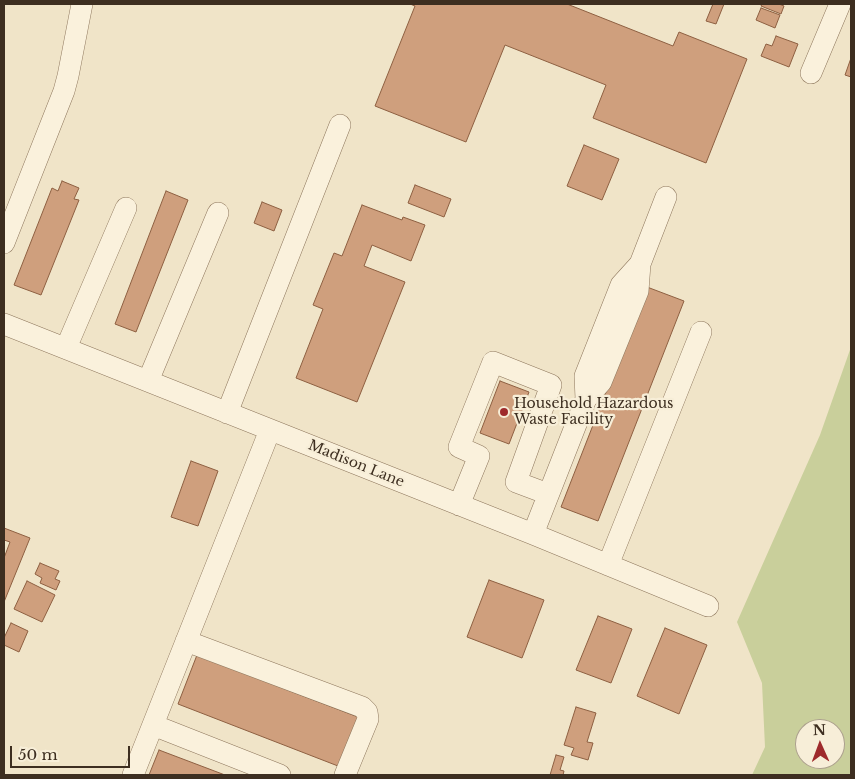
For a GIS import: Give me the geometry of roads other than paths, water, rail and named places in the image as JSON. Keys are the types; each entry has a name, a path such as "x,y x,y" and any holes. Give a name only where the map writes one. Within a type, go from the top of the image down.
{"street":[{"path":"4,243 64,91 82,4"},
{"path":"812,73 840,4"},
{"path":"227,413 340,125"},
{"path":"532,534 586,399 585,376 610,312 621,285 640,264 666,197"},
{"path":"66,348 126,208"},
{"path":"148,382 218,213"},
{"name":"Madison Lane","path":"4,324 708,606"},
{"path":"608,565 701,332"},
{"path":"459,505 479,456 459,447 493,362 551,385 516,482 548,494"},
{"path":"134,775 270,430"},
{"path":"186,641 362,707 367,712 368,718 346,775"},
{"path":"153,726 280,775"}],"place":[{"name":"Household Hazardous Waste Facility","path":"504,412"}]}
